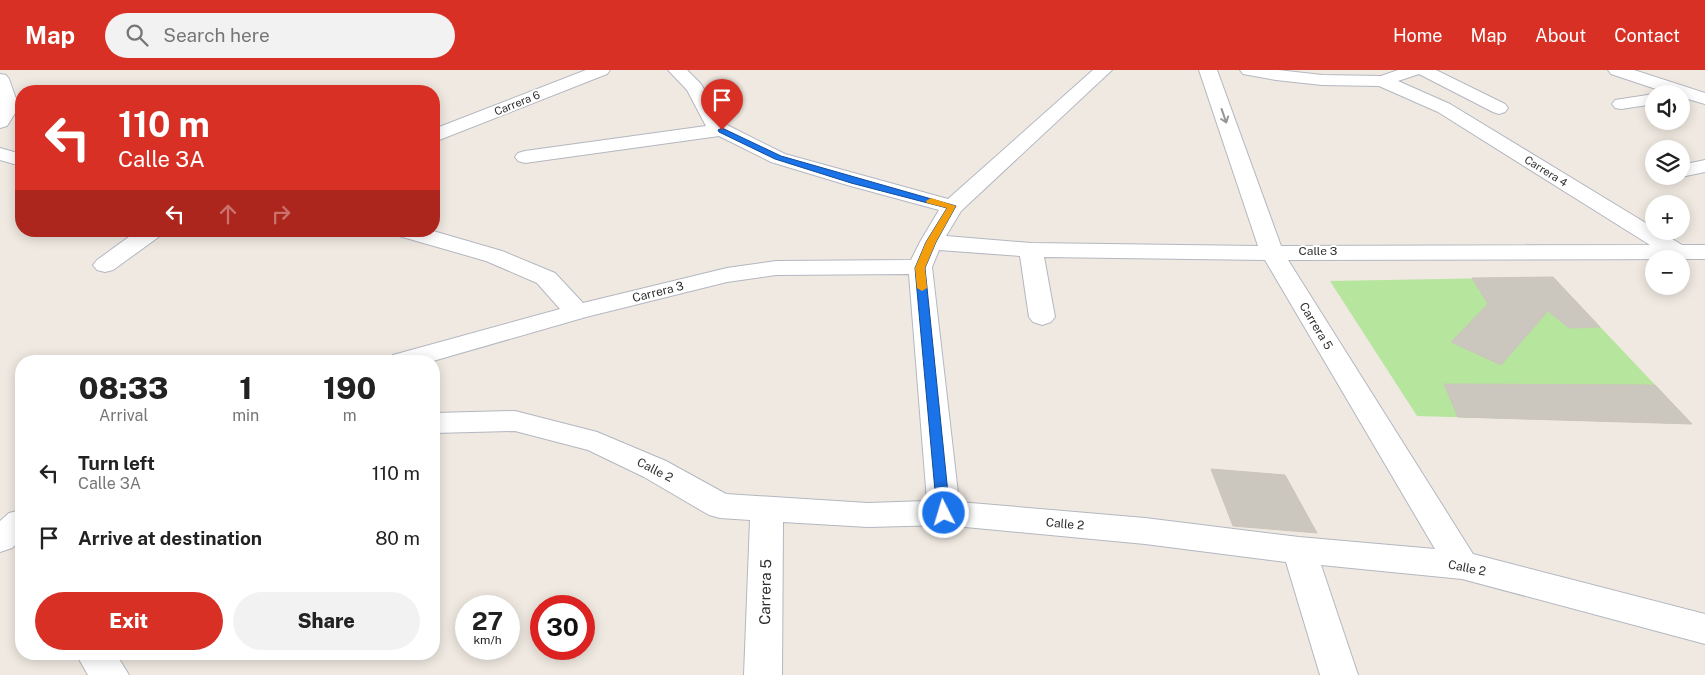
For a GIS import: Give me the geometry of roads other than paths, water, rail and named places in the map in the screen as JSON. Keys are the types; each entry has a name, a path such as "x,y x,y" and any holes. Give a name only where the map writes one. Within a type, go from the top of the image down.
{"street":[{"name":"Carrera 6","path":"440,134 601,70"},
{"path":"677,70 695,88 712,122 722,130 778,158 854,181 952,206"},
{"path":"944,513 920,268 931,242 952,206 1103,70"},
{"name":"Carrera 5","path":"1208,70 1271,251 1462,565"},
{"path":"1249,70 1322,80 1382,81 1415,70"},
{"path":"1424,70 1498,108"},
{"path":"1617,70 1692,96"},
{"path":"0,80 10,107 0,122"},
{"name":"Carrera 4","path":"1382,81 1444,108 1674,250"},
{"path":"1621,104 1645,100"},
{"path":"525,157 722,130"},
{"path":"0,154 15,158"},
{"path":"1690,168 1705,166"},
{"path":"105,265 144,237"},
{"path":"428,237 494,256 546,278 577,312"},
{"name":"Calle 3","path":"931,242 1032,250 1151,253 1271,251 1645,252"},
{"path":"1032,250 1042,317"},
{"name":"Calle 3","path":"1690,252 1705,252"},
{"name":"Carrera 4","path":"1690,260 1705,269"},
{"name":"Carrera 3","path":"423,355 577,312 726,275 776,268 920,268"},
{"name":"Calle 2","path":"440,423 515,421 597,442 655,469 720,506 868,515 944,513 1462,565 1705,629"},
{"name":"Carrera 5","path":"763,675 766,509"},
{"path":"1299,550 1340,675"},
{"path":"99,660 110,675"}]}
